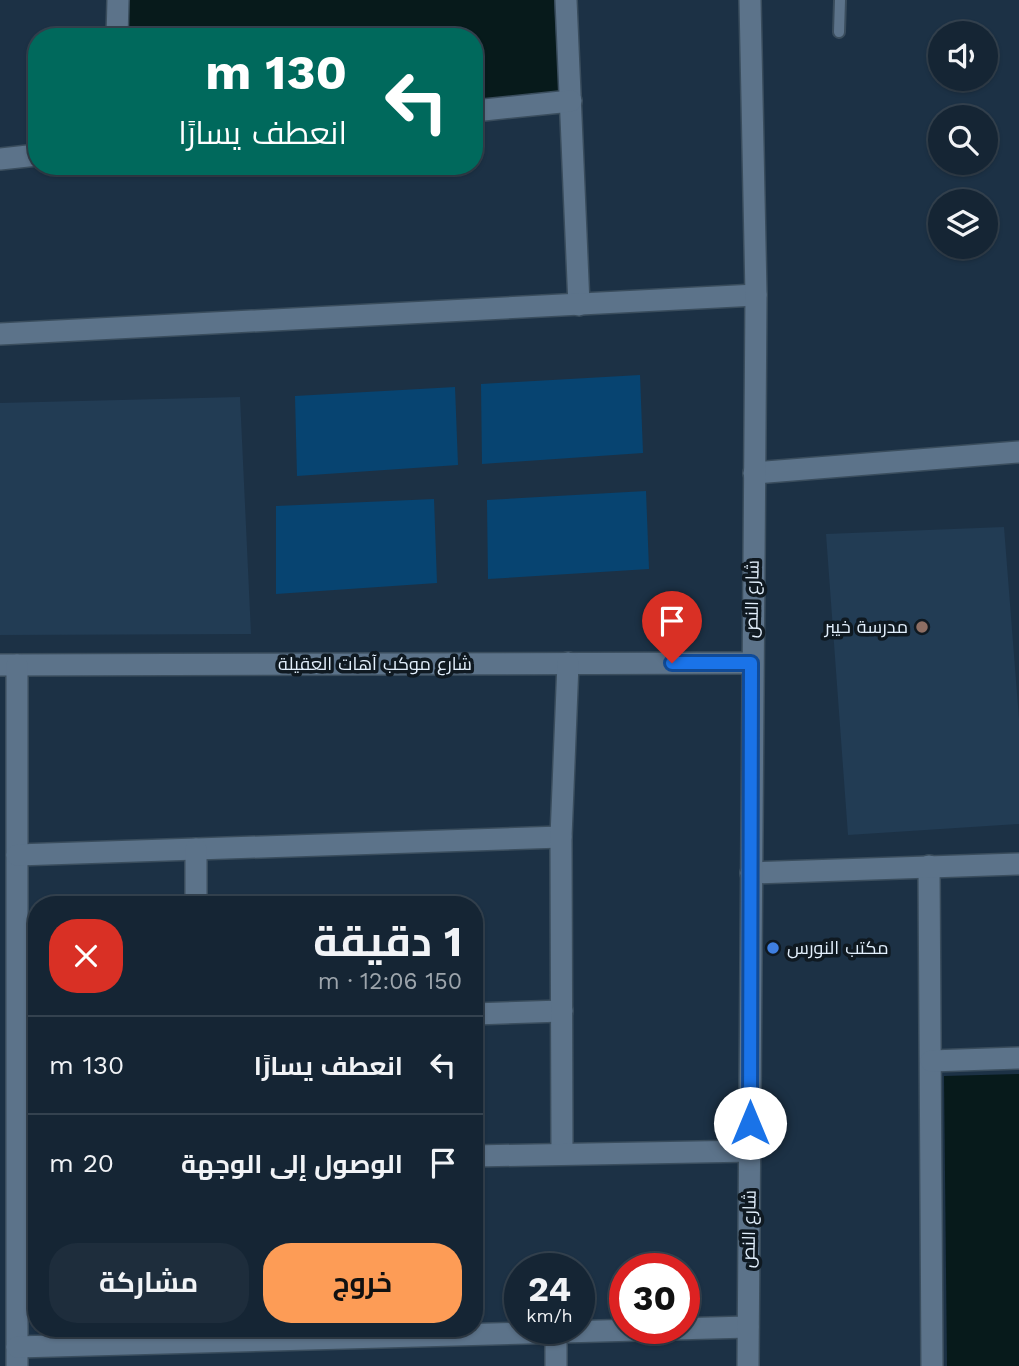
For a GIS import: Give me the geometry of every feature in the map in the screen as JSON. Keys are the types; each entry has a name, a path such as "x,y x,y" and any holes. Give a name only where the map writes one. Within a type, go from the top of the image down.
{"street":[{"path":"117,28 118,0"},
{"path":"566,0 579,305"},
{"name":"شارع النص","path":"748,1366 751,663 756,295 750,0"},
{"path":"483,110 571,101"},
{"path":"0,159 28,156"},
{"path":"0,334 756,295"},
{"path":"754,473 1019,453"},
{"path":"562,1154 561,837 568,663"},
{"name":"شارع موكب آهات العقيلة","path":"8,665 751,663"},
{"path":"8,665 16,855 8,1097 8,1271 17,1357 178,1337"},
{"path":"16,855 561,837"},
{"path":"196,849 196,896"},
{"path":"751,873 1019,864"},
{"path":"929,866 932,1366"},
{"path":"483,1014 562,1011"},
{"path":"931,1061 1019,1058"},
{"path":"483,1156 750,1151"},
{"path":"595,1330 748,1327"},
{"path":"483,1332 504,1332"},
{"path":"556,1344 556,1366"}],"lane":[{"path":"839,0 839,32"}],"shaded area":[{"path":"128,0 554,0 559,92 483,100 483,28 127,28"},
{"path":"640,375 643,453 482,464 481,384"},
{"path":"455,387 458,465 297,476 295,396"},
{"path":"240,397 251,634 0,635 0,403"},
{"path":"646,491 649,569 488,579 487,500"},
{"path":"434,499 437,583 276,594 276,506"},
{"name":"مدرسة خيبر","path":"1004,527 1019,719 1019,824 848,835 826,534"},
{"path":"1019,1074 1019,1366 947,1366 944,1076"}],"place":[{"name":"مدرسة خيبر","path":"922,627"},
{"name":"مكتب النورس","path":"773,948"}],"route":[{"path":"672,663 751,663 750,1123"}]}
